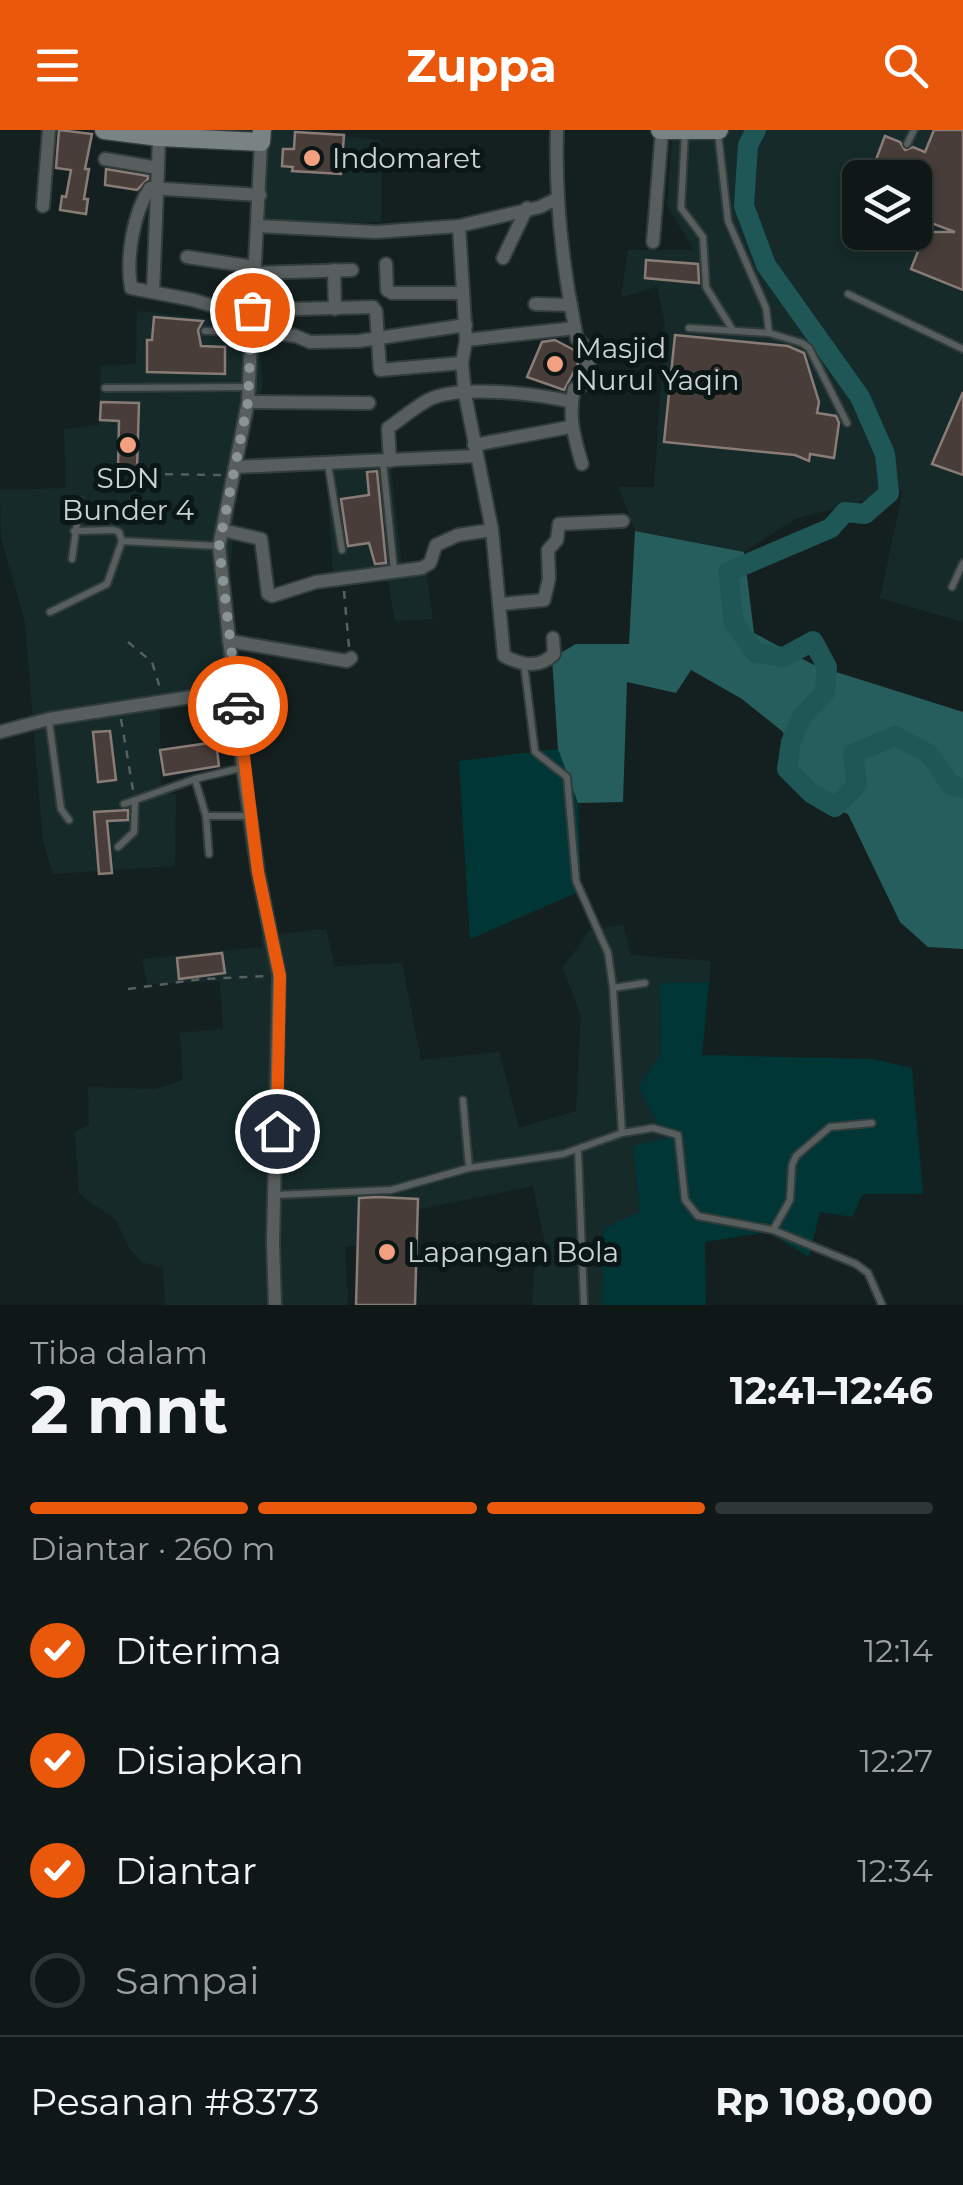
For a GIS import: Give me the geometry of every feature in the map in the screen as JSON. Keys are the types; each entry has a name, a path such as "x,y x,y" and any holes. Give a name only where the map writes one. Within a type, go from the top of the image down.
{"street":[{"path":"43,206 50,130"},
{"path":"108,130 159,138 207,134 262,136 248,402 219,546 243,768 258,872 280,976 276,1305"},
{"path":"558,130 560,234 574,328 577,339 586,347 590,366 584,384 574,390 570,426 582,464"},
{"path":"654,242 661,130 718,130"},
{"path":"153,292 159,138"},
{"path":"105,159 158,168"},
{"path":"260,194 158,187 148,190 131,241 130,287 310,342 377,340 466,325"},
{"path":"258,226 376,232 460,226 558,198"},
{"path":"503,258 527,208"},
{"path":"460,226 466,325 462,363 465,394 492,530 504,656 524,664 541,664 554,654 553,638"},
{"path":"187,256 255,270 352,270"},
{"path":"386,264 388,290 392,293 463,293"},
{"path":"334,270 335,309"},
{"path":"534,304 572,305"},
{"path":"251,322 335,309 375,308 380,370 462,363"},
{"path":"466,340 574,328"},
{"path":"387,462 388,428 430,399 515,393 572,402"},
{"path":"248,402 369,403"},
{"path":"234,471 387,462 475,451 570,426"},
{"path":"501,604 544,600 549,579 548,550 557,540 559,524 624,521"},
{"path":"222,530 261,539 270,595 316,582 394,574 427,566 436,545 445,540 492,530"},
{"path":"229,641 318,657 347,661 351,658"},
{"path":"0,732 49,720 236,690"}],"lane":[{"path":"718,130 728,221 766,308 769,333"},
{"path":"907,144 914,130"},
{"path":"685,132 681,208 702,237 706,287 732,330"},
{"path":"848,294 963,349"},
{"path":"205,331 251,322"},
{"path":"688,328 769,333 809,348 847,423"},
{"path":"105,388 249,387"},
{"path":"387,462 394,574"},
{"path":"328,464 342,550"},
{"path":"72,559 80,502"},
{"path":"50,612 107,584 122,541 114,530 74,532"},
{"path":"122,541 219,546"},
{"path":"952,588 963,563"},
{"path":"524,664 535,752 566,777 576,881 608,954 622,1133"},
{"path":"49,720 61,809 69,820"},
{"path":"124,804 195,779 243,768"},
{"path":"195,779 206,816 209,854"},
{"path":"118,847 133,837 135,801"},
{"path":"206,816 251,816"},
{"path":"613,988 645,984"},
{"path":"463,1100 469,1168"},
{"path":"773,1230 790,1200 796,1156 830,1127 872,1123"},
{"path":"275,1195 377,1192 469,1168 578,1150 622,1133 654,1128 678,1135 685,1200 698,1216 773,1230 856,1264 868,1273 882,1305"},
{"path":"578,1150 584,1304"}],"path":[{"path":"148,474 234,471"},
{"path":"344,579 351,658"},
{"path":"128,642 152,662 164,702"},
{"path":"120,708 135,801"},
{"path":"128,989 202,979 280,976"}],"shaded area":[{"path":"165,130 291,130 381,140 381,222 252,222 257,139"},
{"path":"701,130 963,130 963,622 880,598 903,490 795,519 744,552 635,531 619,487 654,487 665,323 657,287 621,297 628,250 694,250 667,206 672,140 700,136"},
{"path":"137,311 257,324 263,382 237,481 230,576 244,698 160,710 161,793 176,794 175,866 53,874 43,841 25,622 1,538 0,490 66,488 64,429 99,425 101,366 136,364"},
{"path":"391,465 402,567 425,564 433,619 395,621 388,581 334,584 326,471"},
{"path":"635,531 744,552 754,633 814,665 963,712 963,949 928,947 900,922 848,814 807,799 783,732 742,699 691,670 676,693 627,682 623,802 578,803 558,749 552,658 576,644 629,644"},
{"path":"558,749 578,803 581,891 470,939 459,761"},
{"path":"623,924 631,955 711,961 709,982 660,983 661,1053 638,1087 666,1138 633,1146 640,1213 604,1229 602,1305 532,1305 534,1270 545,1244 533,1186 416,1210 409,1237 345,1247 348,1305 165,1305 163,1268 141,1262 116,1220 79,1194 75,1132 89,1125 88,1087 155,1089 183,1080 180,1033 223,1029 220,981 147,984 142,959 262,947 261,936 326,929 335,966 402,963 421,1060 499,1052 519,1128 576,1111 581,1017 563,967 590,930"},
{"path":"709,982 702,1055 873,1059 912,1068 923,1194 863,1194 852,1217 820,1212 809,1257 767,1232 705,1242 706,1305 602,1305 604,1229 640,1212 633,1146 666,1138 638,1087 661,1053 660,983"}],"building":[{"path":"59,130 92,134 85,169 89,169 86,214 60,210 71,170 56,168"},
{"path":"934,130 963,130 963,290 911,269 918,250 932,250 932,232 955,232 932,223 932,160 876,160 885,136 900,142 905,150 913,147 925,152"},
{"name":"Indomaret","path":"295,132 344,135 341,174 292,171 293,167 282,166 283,149 294,149"},
{"path":"106,169 148,179 137,190 105,185"},
{"path":"646,260 698,264 699,283 645,278"},
{"path":"154,317 203,321 198,330 201,346 225,347 225,374 147,372 147,340 152,340"},
{"path":"675,335 788,346 804,353 819,402 817,413 836,416 839,423 834,458 810,454 809,461 795,455 664,442"},
{"name":"Masjid Nurul Yaqin","path":"555,340 574,350 578,364 564,390 527,377 542,342"},
{"path":"963,392 963,475 932,464"},
{"name":"SDN Bunder 4","path":"101,402 139,403 137,470 118,469 119,421 100,420"},
{"path":"377,471 386,563 375,564 369,543 348,546 341,499 369,495 367,472"},
{"path":"110,731 116,780 98,782 93,732"},
{"path":"216,742 219,766 164,775 160,750"},
{"path":"128,810 128,820 107,821 112,873 99,874 94,812"},
{"path":"222,953 225,973 179,979 177,958"},
{"name":"Lapangan Bola","path":"359,1198 418,1199 415,1305 356,1305"}],"waterway":[{"path":"756,130 748,145 744,206 766,265 860,397 885,454 889,493 865,514 845,512 831,528 728,572 734,623 756,653 784,657 813,641 827,667 825,692 801,718 791,742 787,769 811,793 835,807 857,785 853,754 895,736 929,754 951,785 963,788"}],"way so far":[{"path":"238,706 219,546 244,431 252,310"}],"place":[{"name":"Indomaret","path":"312,158"},
{"name":"Masjid Nurul Yaqin","path":"555,364"},
{"name":"SDN Bunder 4","path":"128,445"},
{"name":"Lapangan Bola","path":"387,1252"}],"route":[{"path":"238,706 258,872 280,976 277,1131"}]}
